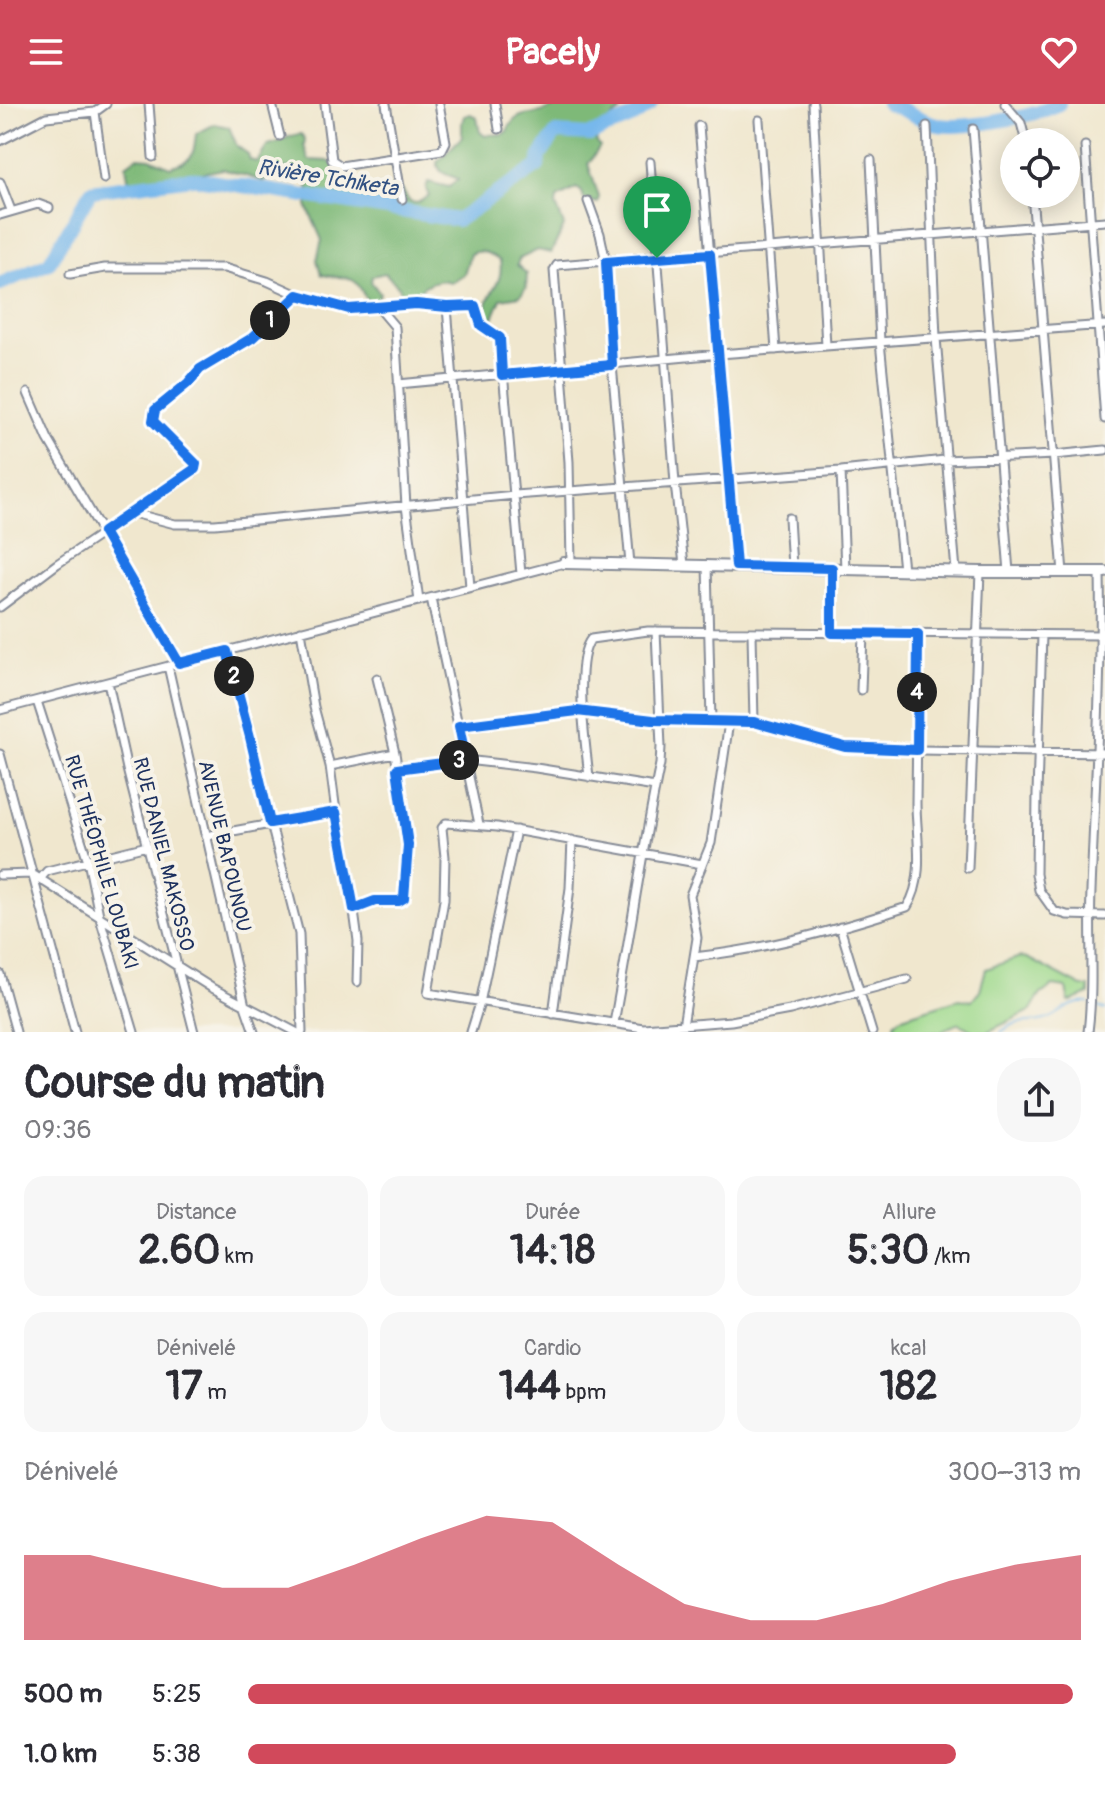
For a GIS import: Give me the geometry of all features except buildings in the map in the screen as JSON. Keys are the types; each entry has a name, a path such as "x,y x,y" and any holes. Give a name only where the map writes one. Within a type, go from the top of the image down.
{"street":[{"path":"54,104 59,114"},
{"path":"149,104 153,157"},
{"path":"272,104 280,136"},
{"path":"325,104 331,153 336,164 341,166 442,150 446,142 439,104"},
{"path":"386,104 402,199"},
{"path":"495,104 499,129"},
{"path":"813,104 826,346"},
{"path":"1005,104 1022,128"},
{"path":"0,141 46,117 101,106 104,179"},
{"path":"759,120 776,350"},
{"path":"699,126 736,566"},
{"path":"927,126 936,338 956,571"},
{"path":"973,129 1009,572"},
{"path":"1085,146 1088,222 1100,325 1105,419"},
{"path":"871,160 880,342 903,570"},
{"path":"650,162 684,565"},
{"path":"0,182 11,210"},
{"path":"588,201 606,262 630,564"},
{"path":"0,215 38,204 49,208"},
{"path":"1033,208 1063,573"},
{"path":"567,563 569,462 554,270 564,264 821,246 1105,221"},
{"path":"70,274 105,268 224,268 267,281 298,295 349,309 428,304 475,306 481,325 500,338 521,574"},
{"path":"1,606 193,472 196,464 153,421 155,410 200,369 252,338 298,295"},
{"path":"447,307 470,587"},
{"path":"379,308 395,327 406,506 419,601"},
{"path":"398,384 719,354 1100,325"},
{"path":"28,393 48,439 179,663"},
{"path":"133,513 175,524 195,525 515,495 1105,450"},
{"path":"841,471 845,569"},
{"path":"789,518 792,567"},
{"path":"0,710 567,563 1102,572 1101,753 1090,915 1093,975 1088,1032"},
{"path":"707,565 711,721"},
{"path":"832,568 832,633"},
{"path":"968,868 980,572"},
{"path":"0,595 1,606"},
{"path":"431,598 479,824"},
{"path":"301,631 314,707 330,766 354,909 359,958 357,982"},
{"path":"614,1023 637,904 642,852 661,747 656,631"},
{"path":"589,777 582,688 591,639 656,631 1101,635"},
{"path":"752,633 754,722"},
{"path":"861,690 863,634"},
{"path":"694,957 740,952 840,927 907,907 912,900 918,862 918,634"},
{"path":"1042,635 1036,874 1039,890 1054,911 1067,915 1105,916"},
{"path":"227,651 299,934 302,1032"},
{"name":"AVENUE BAPOUNOU","path":"168,666 245,1006 254,1032"},
{"path":"354,909 375,901 399,901 405,896 408,845 395,753 377,678"},
{"name":"RUE DANIEL MAKOSSO","path":"108,682 194,1032"},
{"name":"RUE THÉOPHILE LOUBAKI","path":"37,701 88,861 99,915 134,1032"},
{"path":"459,726 583,712 660,720 754,722 845,747 1101,753"},
{"path":"682,1029 697,930 690,895 711,843 729,722"},
{"path":"330,766 395,753"},
{"path":"0,754 75,1032"},
{"path":"397,769 466,760 655,787"},
{"path":"206,836 336,812"},
{"path":"702,864 479,824 446,823 442,828 444,900 428,993 643,1028 682,1029 781,1012 907,979"},
{"path":"471,1032 480,1003 516,830"},
{"path":"553,1014 570,888 572,840"},
{"path":"40,879 44,872 147,846"},
{"path":"0,875 32,874 245,1006 296,1032"},
{"path":"840,927 872,1032"},
{"path":"0,974 16,1032"},
{"path":"1093,975 1105,975"}],"green space":[{"path":"559,104 622,105 620,112 603,125 596,141 600,147 588,164 599,197 597,203 584,199 577,188 557,198 556,205 564,226 551,253 538,250 519,259 517,265 527,274 526,288 520,296 501,299 493,318 486,315 486,308 501,269 500,261 486,253 470,254 464,274 451,282 428,284 421,289 424,295 411,301 404,299 399,287 385,273 372,276 371,282 380,293 377,300 370,304 354,281 321,274 317,260 322,240 307,206 309,179 303,168 286,168 263,181 223,169 168,180 134,181 128,178 126,165 137,157 150,158 170,167 188,160 193,153 196,134 215,124 229,127 237,146 248,154 250,160 257,162 268,145 301,134 309,160 328,161 345,171 345,185 396,187 410,202 417,203 429,196 426,189 428,182 449,187 458,179 442,172 437,162 462,137 464,116 471,114 477,118 480,132 485,136 501,134 506,133 521,116"},
{"path":"1020,957 1082,987 1089,987 1089,994 1069,1002 1066,988 1053,986 1041,994 1030,1011 987,1032 974,1032 959,1023 943,1032 895,1032 894,1023 899,1018 959,999 972,1001 980,990 986,969"}],"waterway":[{"name":"Rivière Tchiketa","path":"0,284 49,263 91,191 191,178 458,220 538,166 540,156 556,133 590,135 633,117 651,104"},
{"name":"Rivière Tchiketa","path":"888,104 946,126 998,121 1059,104"},
{"path":"1001,1032 1014,1024 1045,1020 1070,1006 1088,1003"},
{"path":"1094,1005 1105,1010"}],"route":[{"path":"710,254 736,566 832,568 832,633 918,634 917,750 845,747 754,722 653,720 577,711 459,726 466,760 397,769 408,845 404,898 399,901 375,901 354,909 336,812 270,823 227,651 179,663 103,532 195,469 196,464 153,421 155,410 200,369 252,338 298,295 349,309 416,304 475,306 481,325 500,338 502,375 612,365 606,262 657,258 710,254"}]}
